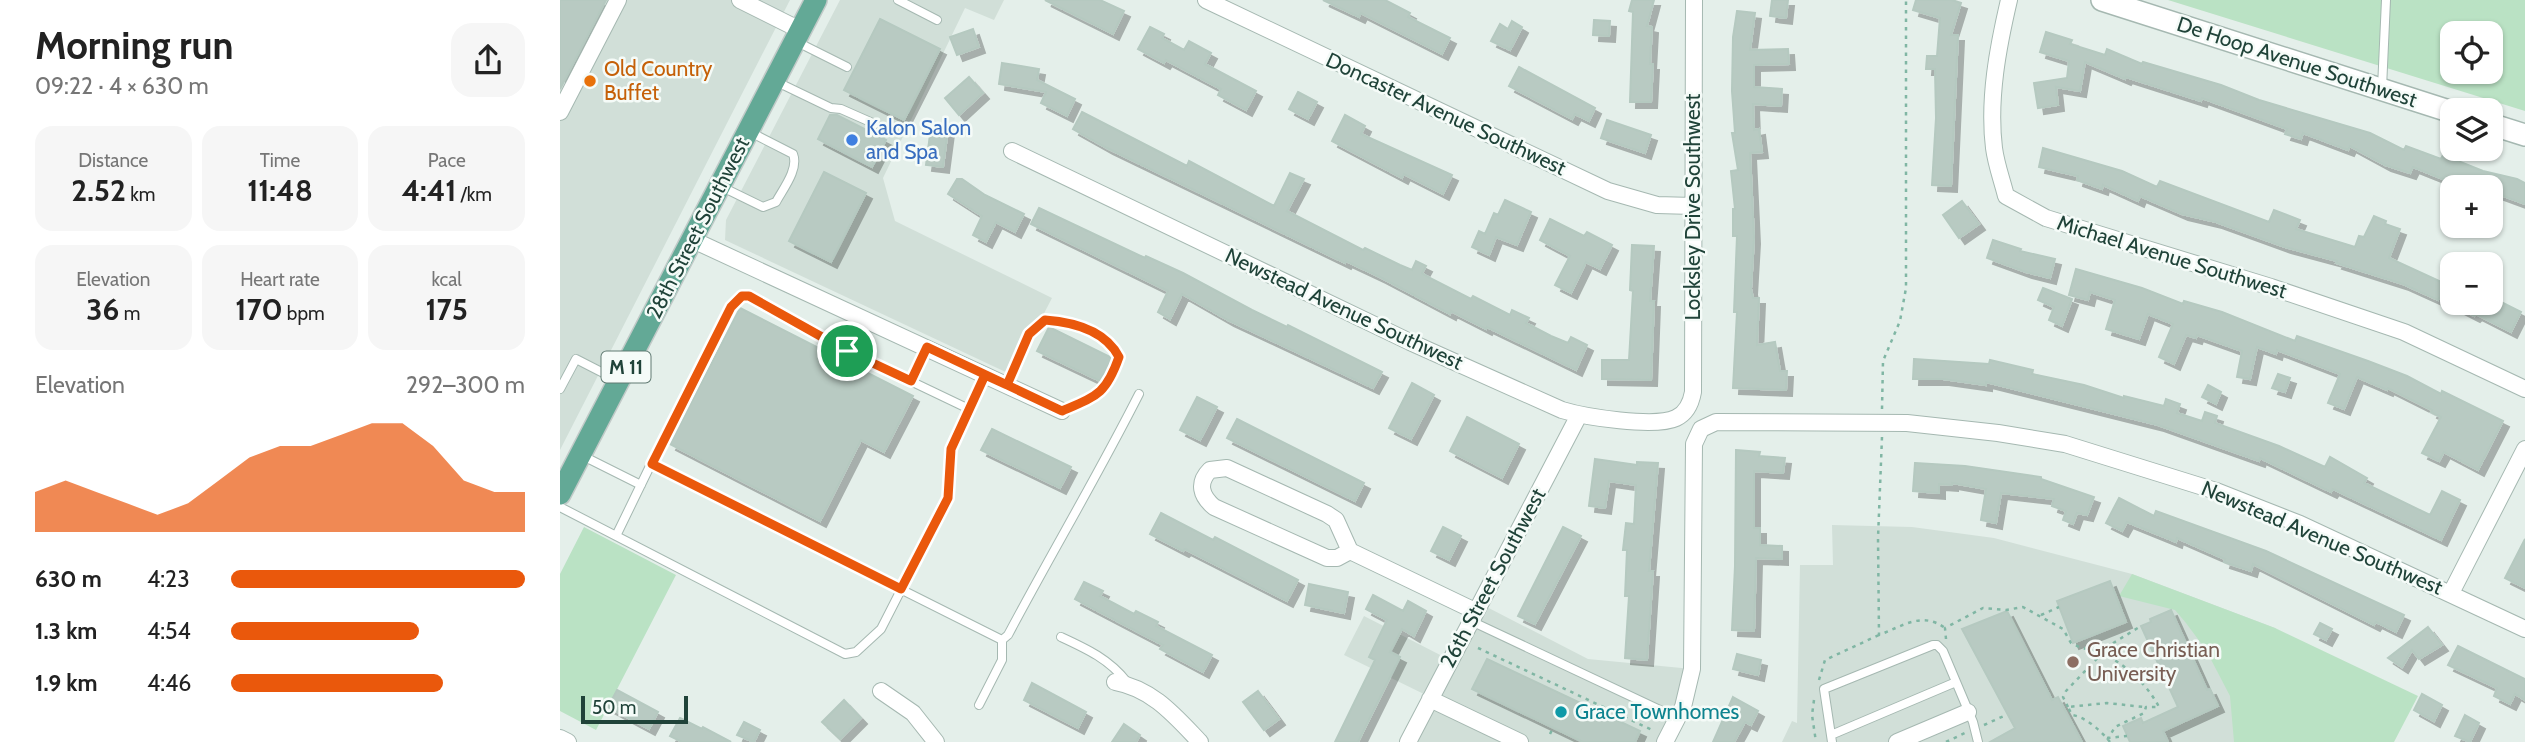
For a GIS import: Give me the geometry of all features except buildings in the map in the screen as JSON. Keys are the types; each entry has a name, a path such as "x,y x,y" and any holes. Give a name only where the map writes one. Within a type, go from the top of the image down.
{"main road":[{"name":"28th Street Southwest","path":"560,494 816,0"}],"street":[{"path":"560,112 618,0"},
{"path":"740,0 797,35"},
{"name":"Doncaster Avenue Southwest","path":"1206,0 1608,191 1657,205 1693,206"},
{"name":"Locksley Drive Southwest","path":"1685,412 1693,392 1694,0"},
{"name":"Michael Avenue Southwest","path":"2009,0 1999,42 1993,101 1994,148 2006,196 2046,218 2270,287 2404,332 2525,389"},
{"name":"De Hoop Avenue Southwest","path":"2102,0 2440,108"},
{"path":"2503,128 2525,135"},
{"name":"Newstead Avenue Southwest","path":"1013,151 1410,342 1547,404 1579,415 1661,421 1676,418 1685,412"},
{"path":"693,240 1062,411"},
{"name":"26th Street Southwest","path":"1408,742 1579,415"},
{"name":"Newstead Avenue Southwest","path":"1677,719 1688,694 1692,669 1695,439 1701,429 1711,423 1720,422 1907,423 2065,444 2216,491 2300,524 2525,629"},
{"path":"2451,593 2525,449"},
{"path":"1350,551 1337,558 1327,558 1214,508 1204,499 1202,477 1210,470 1227,468 1327,514 1336,520 1350,551 1473,616"},
{"path":"1122,683 1148,693 1170,710 1200,742"},
{"path":"881,691 913,713 936,742"},
{"path":"1430,699 1520,742"},
{"path":"1896,742 1968,712"},
{"path":"1665,742 1677,719"},
{"path":"560,738 568,742"}],"lane":[{"path":"898,0 937,20"},
{"path":"2382,89 2386,0"},
{"path":"797,35 847,67"},
{"path":"774,81 831,108 841,109 875,124"},
{"path":"720,186 763,207 776,202 788,179 794,167 793,155 748,131"},
{"path":"616,536 731,307 742,296 749,296 847,351 970,409"},
{"path":"847,351 864,318"},
{"path":"1007,385 1029,334 1045,320 1072,322 1089,330 1114,347 1119,357 1111,380 1101,391 1062,411"},
{"path":"911,381 927,347"},
{"path":"560,389 576,359 619,381"},
{"path":"560,507 845,654 856,652 881,628 948,498 951,449 985,375"},
{"path":"1002,640 1008,635 1059,538 1094,482 1139,394"},
{"path":"580,455 641,485"},
{"path":"652,464 1002,640"},
{"path":"1473,616 1677,719"},
{"path":"1061,637 1115,666 1122,683"},
{"path":"979,705 1002,660 1002,640"},
{"path":"1956,682 1832,738 1824,689 1937,645 1943,652 1956,682 1978,742"}],"path":[{"path":"1906,0 1906,288 1900,321 1883,361 1878,538 1879,635 1925,619 1934,620 1945,628 1946,639 1950,643"},
{"path":"1945,628 1983,608 2006,610 2023,607 2063,629 2071,643 2108,656 2138,679 2152,694 2159,707 2108,703 2068,707"},
{"path":"2041,615 2059,607"},
{"path":"2108,741 2081,717 2072,715 2063,697 2100,653 2141,626"},
{"path":"1478,648 1652,730"},
{"path":"1568,697 1570,691"},
{"path":"2108,741 2115,727 2144,713 2146,707"},
{"path":"1988,734 1985,724 2006,715"},
{"path":"1550,734 1553,728"},
{"path":"2108,741 2127,736"}],"shaded area":[{"path":"560,0 790,0 560,450"},
{"path":"840,0 1004,0 994,20 965,8 883,178 895,221 1052,298 1012,375 725,240 726,220"},
{"name":"Grace Christian University","path":"1832,525 1912,527 1994,538 2132,574 2275,628 2394,742 1782,742 1792,721 1797,723 1800,565 1833,565"},
{"path":"1479,603 1588,659 1692,669 1666,742 1407,742 1430,697 1344,655 1364,616 1450,660"}],"green space":[{"path":"2168,0 2525,0 2525,111 2503,104 2503,98 2483,98"},
{"path":"584,527 676,575 596,730 560,711 560,574"},
{"path":"2132,574 2275,628 2418,696 2394,742 2234,742 2230,696 2206,650 2175,610 2119,596"}],"place":[{"name":"Old Country Buffet","path":"590,81"},
{"name":"Kalon Salon and Spa","path":"852,140"},
{"name":"Grace Christian University","path":"2073,662"},
{"name":"Grace Townhomes","path":"1561,712"}],"route":[{"path":"847,351 749,296 742,296 731,307 652,464 901,589 948,498 951,449 985,375 1007,385 1029,334 1045,320 1072,322 1114,347 1119,357 1111,380 1101,391 1062,411 985,375 927,347 911,381 847,351"}]}
